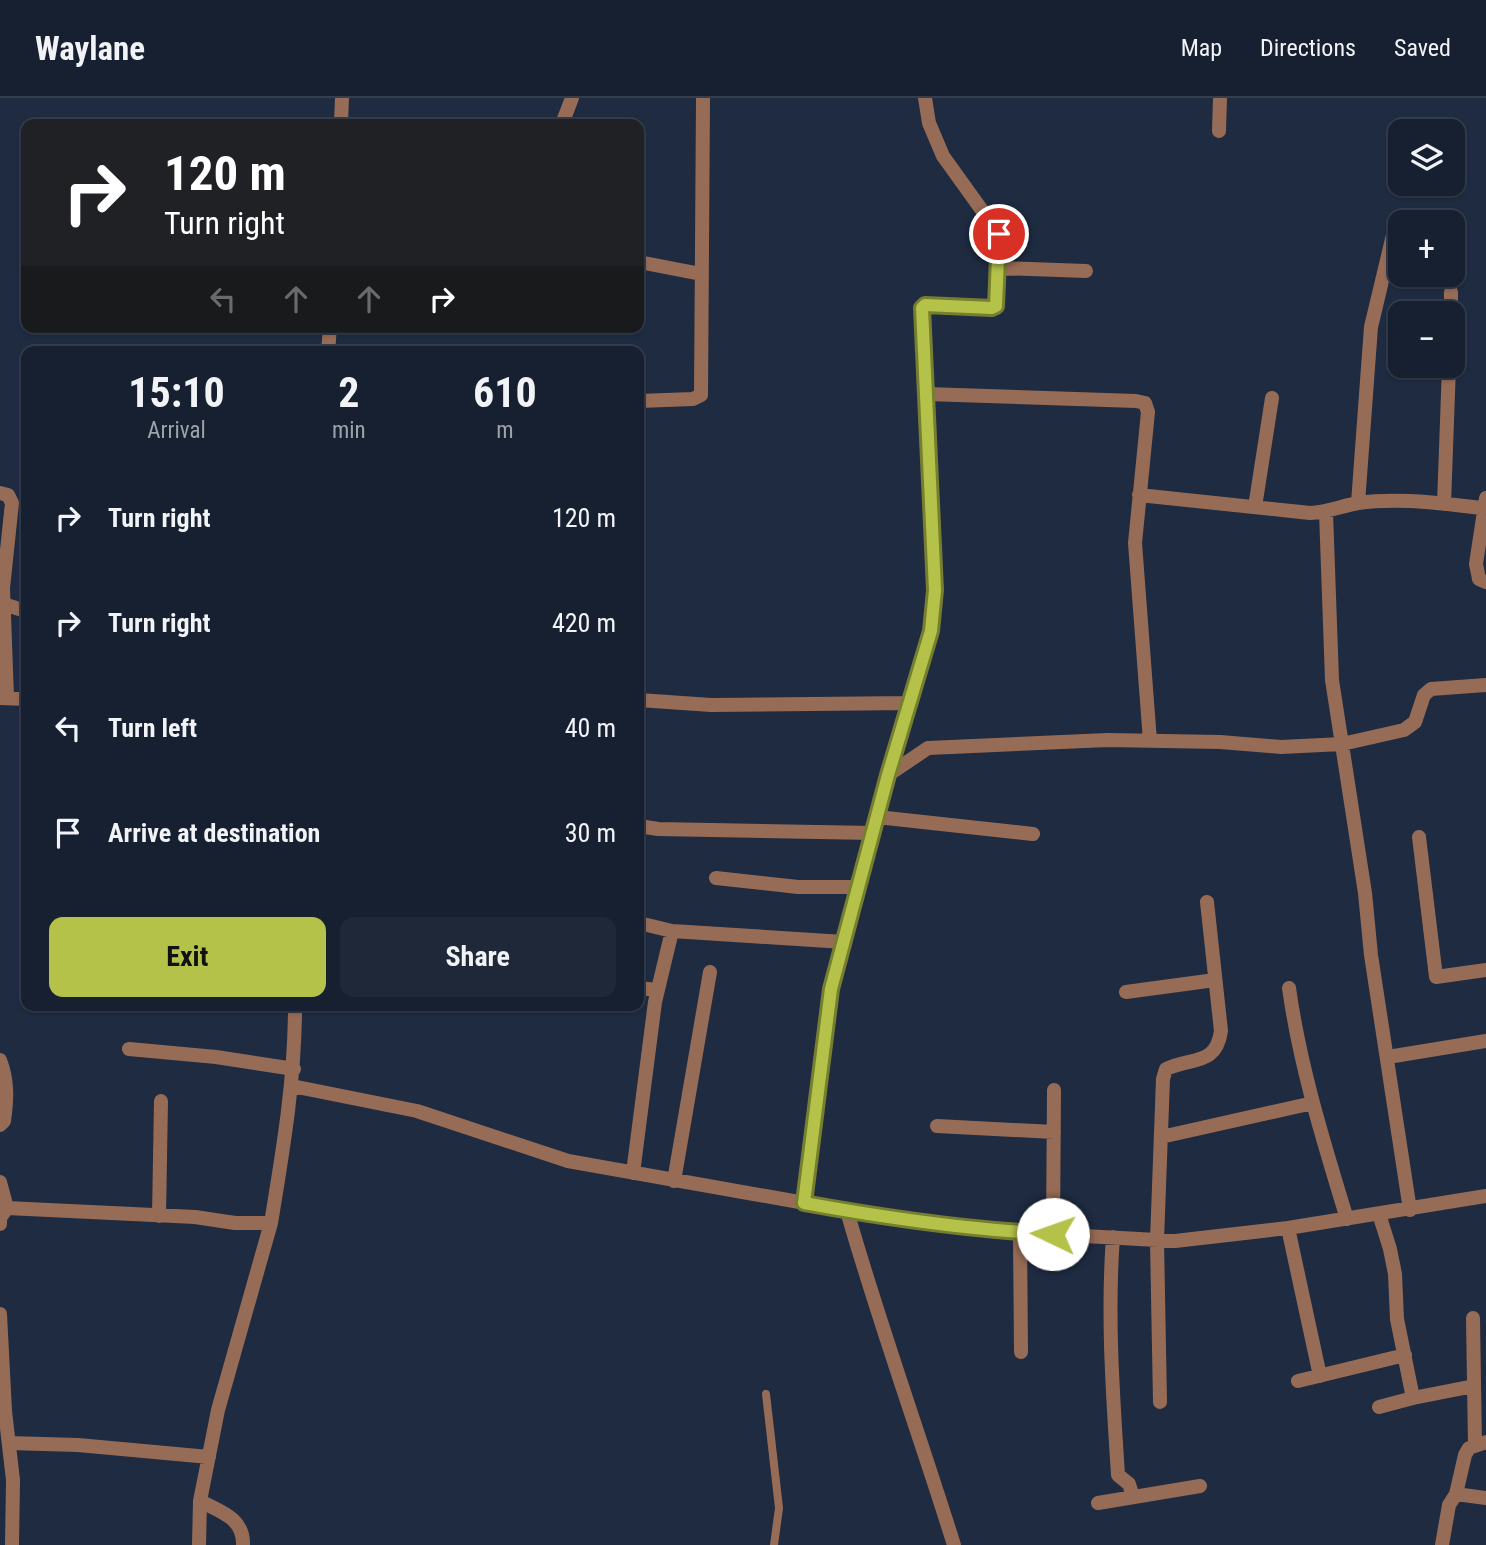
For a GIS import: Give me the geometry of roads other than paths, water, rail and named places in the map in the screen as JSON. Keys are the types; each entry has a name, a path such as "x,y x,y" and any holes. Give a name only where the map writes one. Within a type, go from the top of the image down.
{"street":[{"path":"341,119 342,98"},
{"path":"564,119 572,98"},
{"path":"644,401 700,397 702,392 703,98"},
{"path":"804,1203 831,989 888,775 931,631 935,604 922,308 925,305 994,308 997,304 997,230 943,156 929,123 925,98"},
{"path":"1219,131 1220,98"},
{"path":"1358,503 1371,327 1388,256"},
{"path":"644,263 701,274"},
{"path":"998,268 1086,271"},
{"path":"1451,292 1451,301"},
{"path":"1444,505 1449,378"},
{"path":"926,394 1145,404 1148,412 1136,555 1150,741"},
{"path":"1255,507 1272,398"},
{"path":"0,493 8,495 12,503 2,567 4,698"},
{"path":"1139,495 1310,513 1326,512 1358,503 1391,501 1444,505 1485,503 1476,564 1479,579 1486,582"},
{"path":"1326,512 1332,680 1410,1210"},
{"path":"3,604 21,609"},
{"path":"888,775 928,748 1058,741 1150,741 1281,747 1342,744 1404,730 1415,722 1424,695 1431,689 1486,685"},
{"path":"644,700 710,705 910,703"},
{"path":"877,817 1033,834"},
{"path":"644,827 873,833"},
{"path":"1419,837 1436,977 1486,970"},
{"path":"716,878 798,887 858,887"},
{"path":"1160,1402 1157,1240 1163,1079 1166,1069 1206,1057 1219,1045 1221,1031 1207,902"},
{"path":"644,924 671,931 844,942"},
{"path":"633,1173 657,990 671,931"},
{"path":"674,1181 710,972"},
{"path":"1126,992 1215,980"},
{"path":"1289,988 1295,1034 1347,1219"},
{"path":"644,989 657,990"},
{"path":"199,1545 200,1501 218,1410 271,1223 284,1156 294,1069 295,1011"},
{"path":"1388,1057 1486,1041"},
{"path":"129,1049 216,1057 294,1069"},
{"path":"0,1060 4,1070 7,1099 4,1121 0,1125"},
{"path":"292,1086 417,1111 568,1161 847,1211 978,1230 1175,1241 1288,1228 1486,1196"},
{"path":"1053,1234 1054,1090"},
{"path":"159,1216 161,1101"},
{"path":"1161,1137 1313,1103"},
{"path":"937,1126 1054,1132"},
{"path":"0,1181 7,1208 0,1224"},
{"path":"7,1208 271,1223"},
{"path":"847,1211 954,1545"},
{"path":"1379,1214 1395,1275 1397,1319 1413,1398"},
{"path":"1288,1228 1320,1376"},
{"path":"1020,1233 1021,1352"},
{"path":"1113,1237 1110,1339 1118,1475 1129,1484 1133,1497"},
{"path":"0,1314 3,1424 9,1443 13,1480 12,1545"},
{"path":"1442,1545 1449,1505 1456,1494 1465,1455 1469,1448 1480,1444 1474,1386 1480,1355 1473,1318"},
{"path":"1298,1381 1405,1355"},
{"path":"1379,1407 1474,1386"},
{"path":"9,1443 78,1445 209,1457"},
{"path":"1098,1503 1200,1486"},
{"path":"1456,1494 1486,1498"},
{"path":"200,1501 235,1519 241,1528 243,1545"}],"lane":[{"path":"766,1394 779,1508 774,1545"}]}
